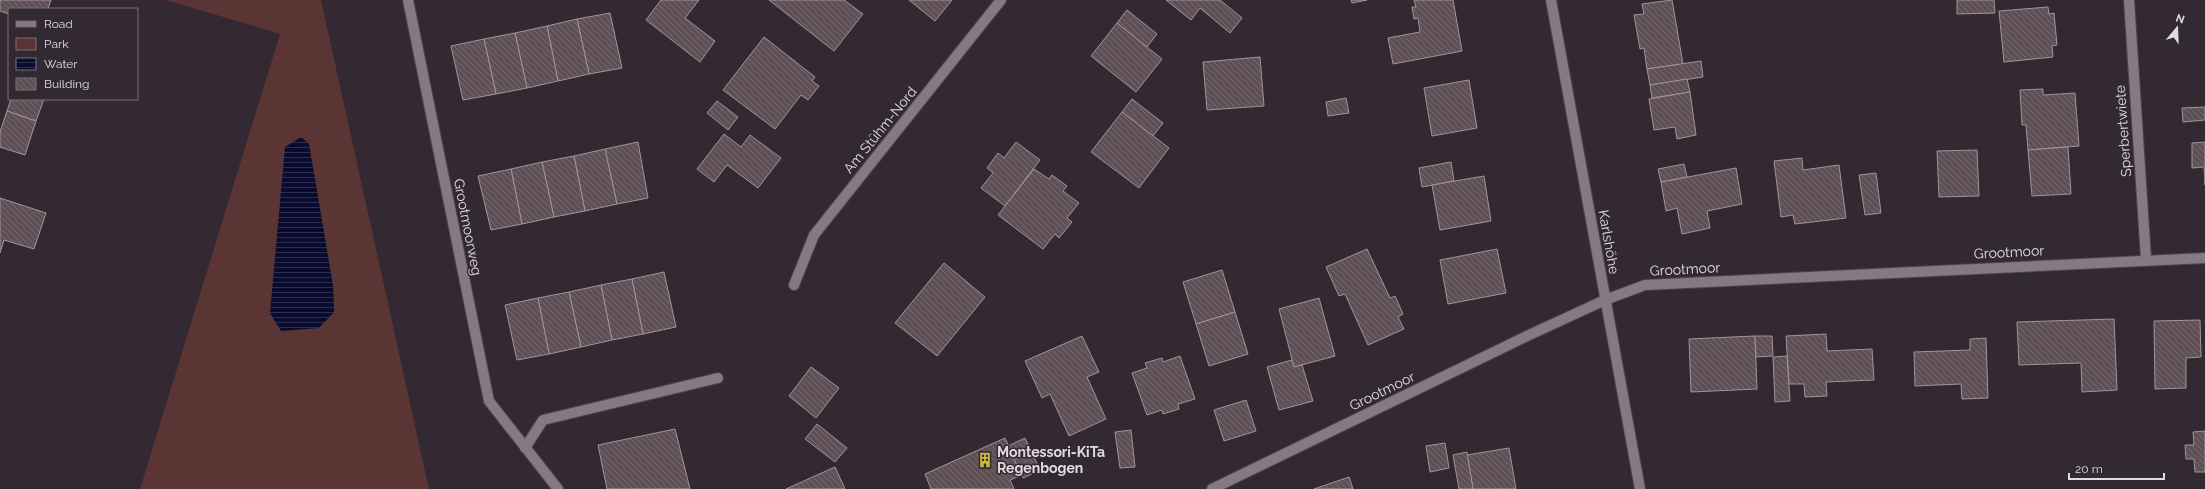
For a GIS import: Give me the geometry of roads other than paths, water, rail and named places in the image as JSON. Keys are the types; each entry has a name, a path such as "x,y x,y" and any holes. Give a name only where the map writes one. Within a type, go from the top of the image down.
{"street":[{"name":"Grootmoorweg","path":"408,0 488,401 558,489"},
{"name":"Am Stühm-Nord","path":"794,285 814,236 1001,0"},
{"name":"Karlshöhe","path":"1550,0 1640,489"},
{"name":"Sperbertwiete","path":"2129,0 2146,259"},
{"name":"Grootmoor","path":"1212,489 1605,300 1645,285 2146,259 2205,258"},
{"path":"525,448 543,420 718,378"}],"water":[{"path":"301,137 309,144 333,286 334,312 319,328 281,331 270,313 285,147"}],"place":[{"name":"Montessori-KiTa Regenbogen","path":"985,460"}]}
